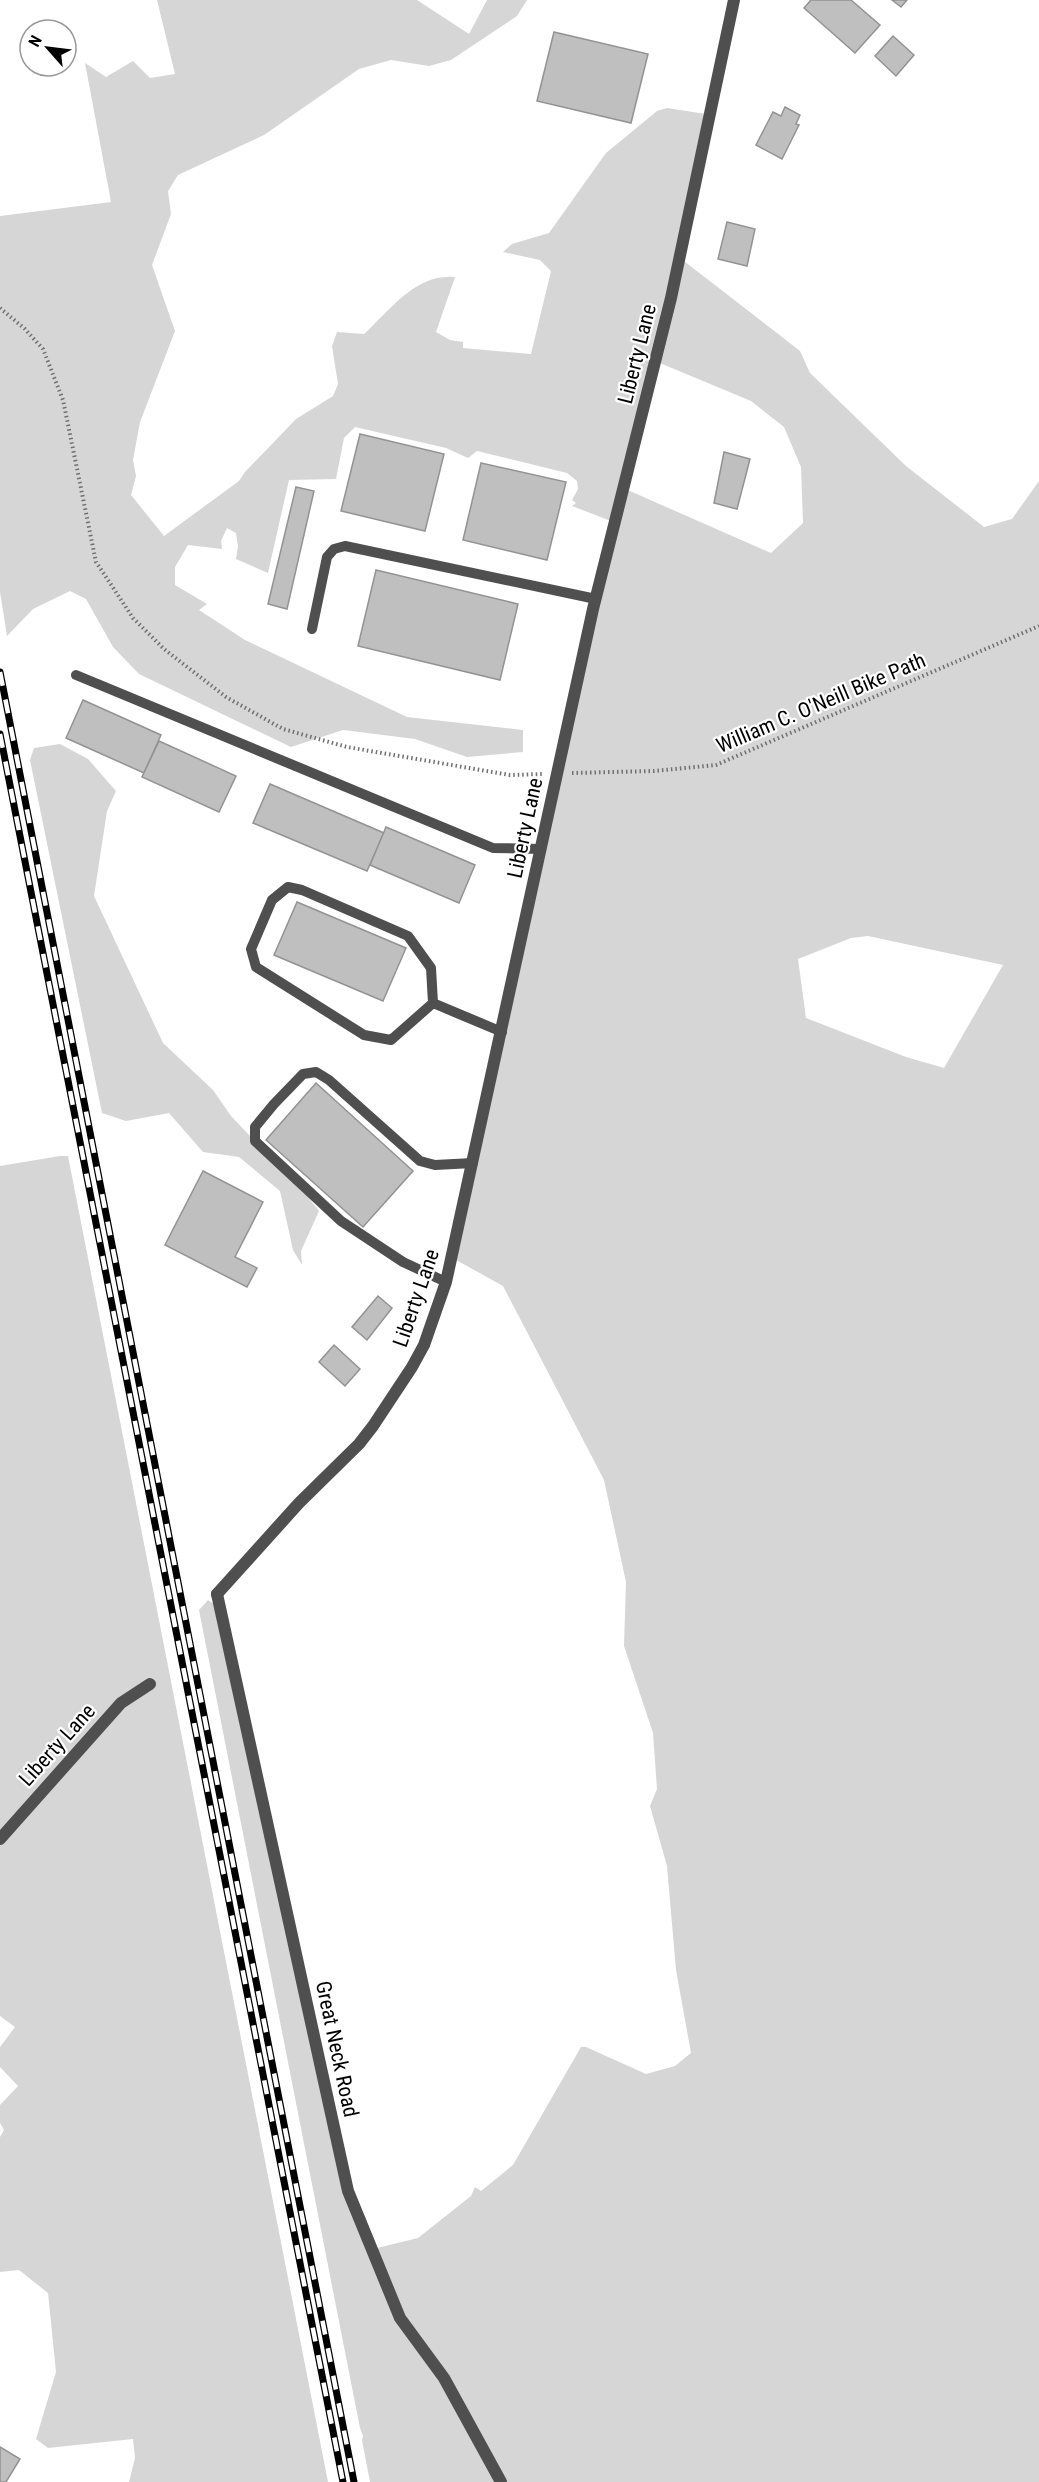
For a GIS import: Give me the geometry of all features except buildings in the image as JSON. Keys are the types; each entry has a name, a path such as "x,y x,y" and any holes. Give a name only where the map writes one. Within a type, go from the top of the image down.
{"street":[{"name":"Liberty Lane","path":"217,1594 299,1503 340,1464 373,1426 424,1346 446,1282 502,1032 556,774 596,599 671,298 734,0"},
{"name":"Great Neck Road","path":"217,1594 348,2191 400,2318 444,2378 501,2482"},
{"name":"Liberty Lane","path":"0,1839 121,1703 150,1684"}],"lane":[{"path":"312,629 327,557 334,549 345,546 596,599"},
{"path":"76,675 493,849 541,849"},
{"path":"288,887 302,890 408,936 431,968 432,1003 391,1040 364,1035 256,967 251,949 272,900 288,887"},
{"path":"432,1003 502,1032"},
{"path":"446,1282 402,1262 341,1221 255,1141 255,1127 303,1074 316,1072 329,1080 420,1161 435,1165 473,1163"}],"path":[{"name":"William C. O'Neill Bike Path","path":"0,308 25,329 43,349 63,400 96,562 132,618 164,650 226,697 283,729 347,747 510,776 654,771 716,765 1039,626"}],"shaded area":[{"path":"157,0 417,0 469,34 487,0 527,0 517,16 451,60 429,66 391,60 359,69 264,135 178,175 168,191 171,214 152,265 175,331 140,422 133,460 136,476 131,495 164,536 239,481 296,419 333,396 338,384 332,346 337,332 364,334 394,304 428,281 441,277 455,277 436,332 450,340 463,342 463,348 531,354 551,271 540,260 503,252 512,244 549,233 606,153 657,111 667,108 706,114 680,258 800,351 810,373 906,466 984,527 1012,519 1039,481 1039,2482 370,2482 363,2436 199,1610 208,1600 217,1606 315,2045 369,2250 418,2238 471,2196 475,2187 481,2191 513,2165 581,2047 586,2047 646,2074 675,2066 691,2053 676,1970 667,1866 650,1806 657,1789 653,1733 624,1646 626,1582 604,1480 503,1286 458,1261 450,1259 611,521 572,506 576,503 572,500 578,489 577,481 567,473 477,451 468,458 446,448 355,427 344,438 336,479 289,480 268,573 236,559 238,546 236,533 227,528 221,541 222,549 188,545 175,567 175,585 207,604 199,610 245,640 407,717 523,730 523,752 467,757 415,739 343,730 291,747 139,674 113,647 86,599 70,591 33,609 7,636 0,592 0,216 111,202 85,63 106,77 133,61 150,78 175,74","holes":["655,361 751,401 784,427 801,467 803,523 771,553 623,488","868,936 1003,965 944,1068 906,1057 806,1018 798,959 851,938"]},
{"path":"60,744 88,759 116,791 107,811 94,896 163,1043 213,1090 231,1116 319,1211 301,1251 302,1265 293,1250 280,1191 239,1157 203,1152 169,1113 126,1121 102,1113 30,760 34,748"},
{"path":"68,1156 328,2482 129,2482 135,2458 133,2439 48,2448 36,2439 56,2372 48,2293 19,2270 0,2272 0,2137 4,2130 0,2123 0,2105 18,2086 0,2067 0,2047 15,2027 0,2016 0,1166"}],"railway":[{"path":"0,672 354,2482"},
{"path":"0,734 343,2482"}]}
